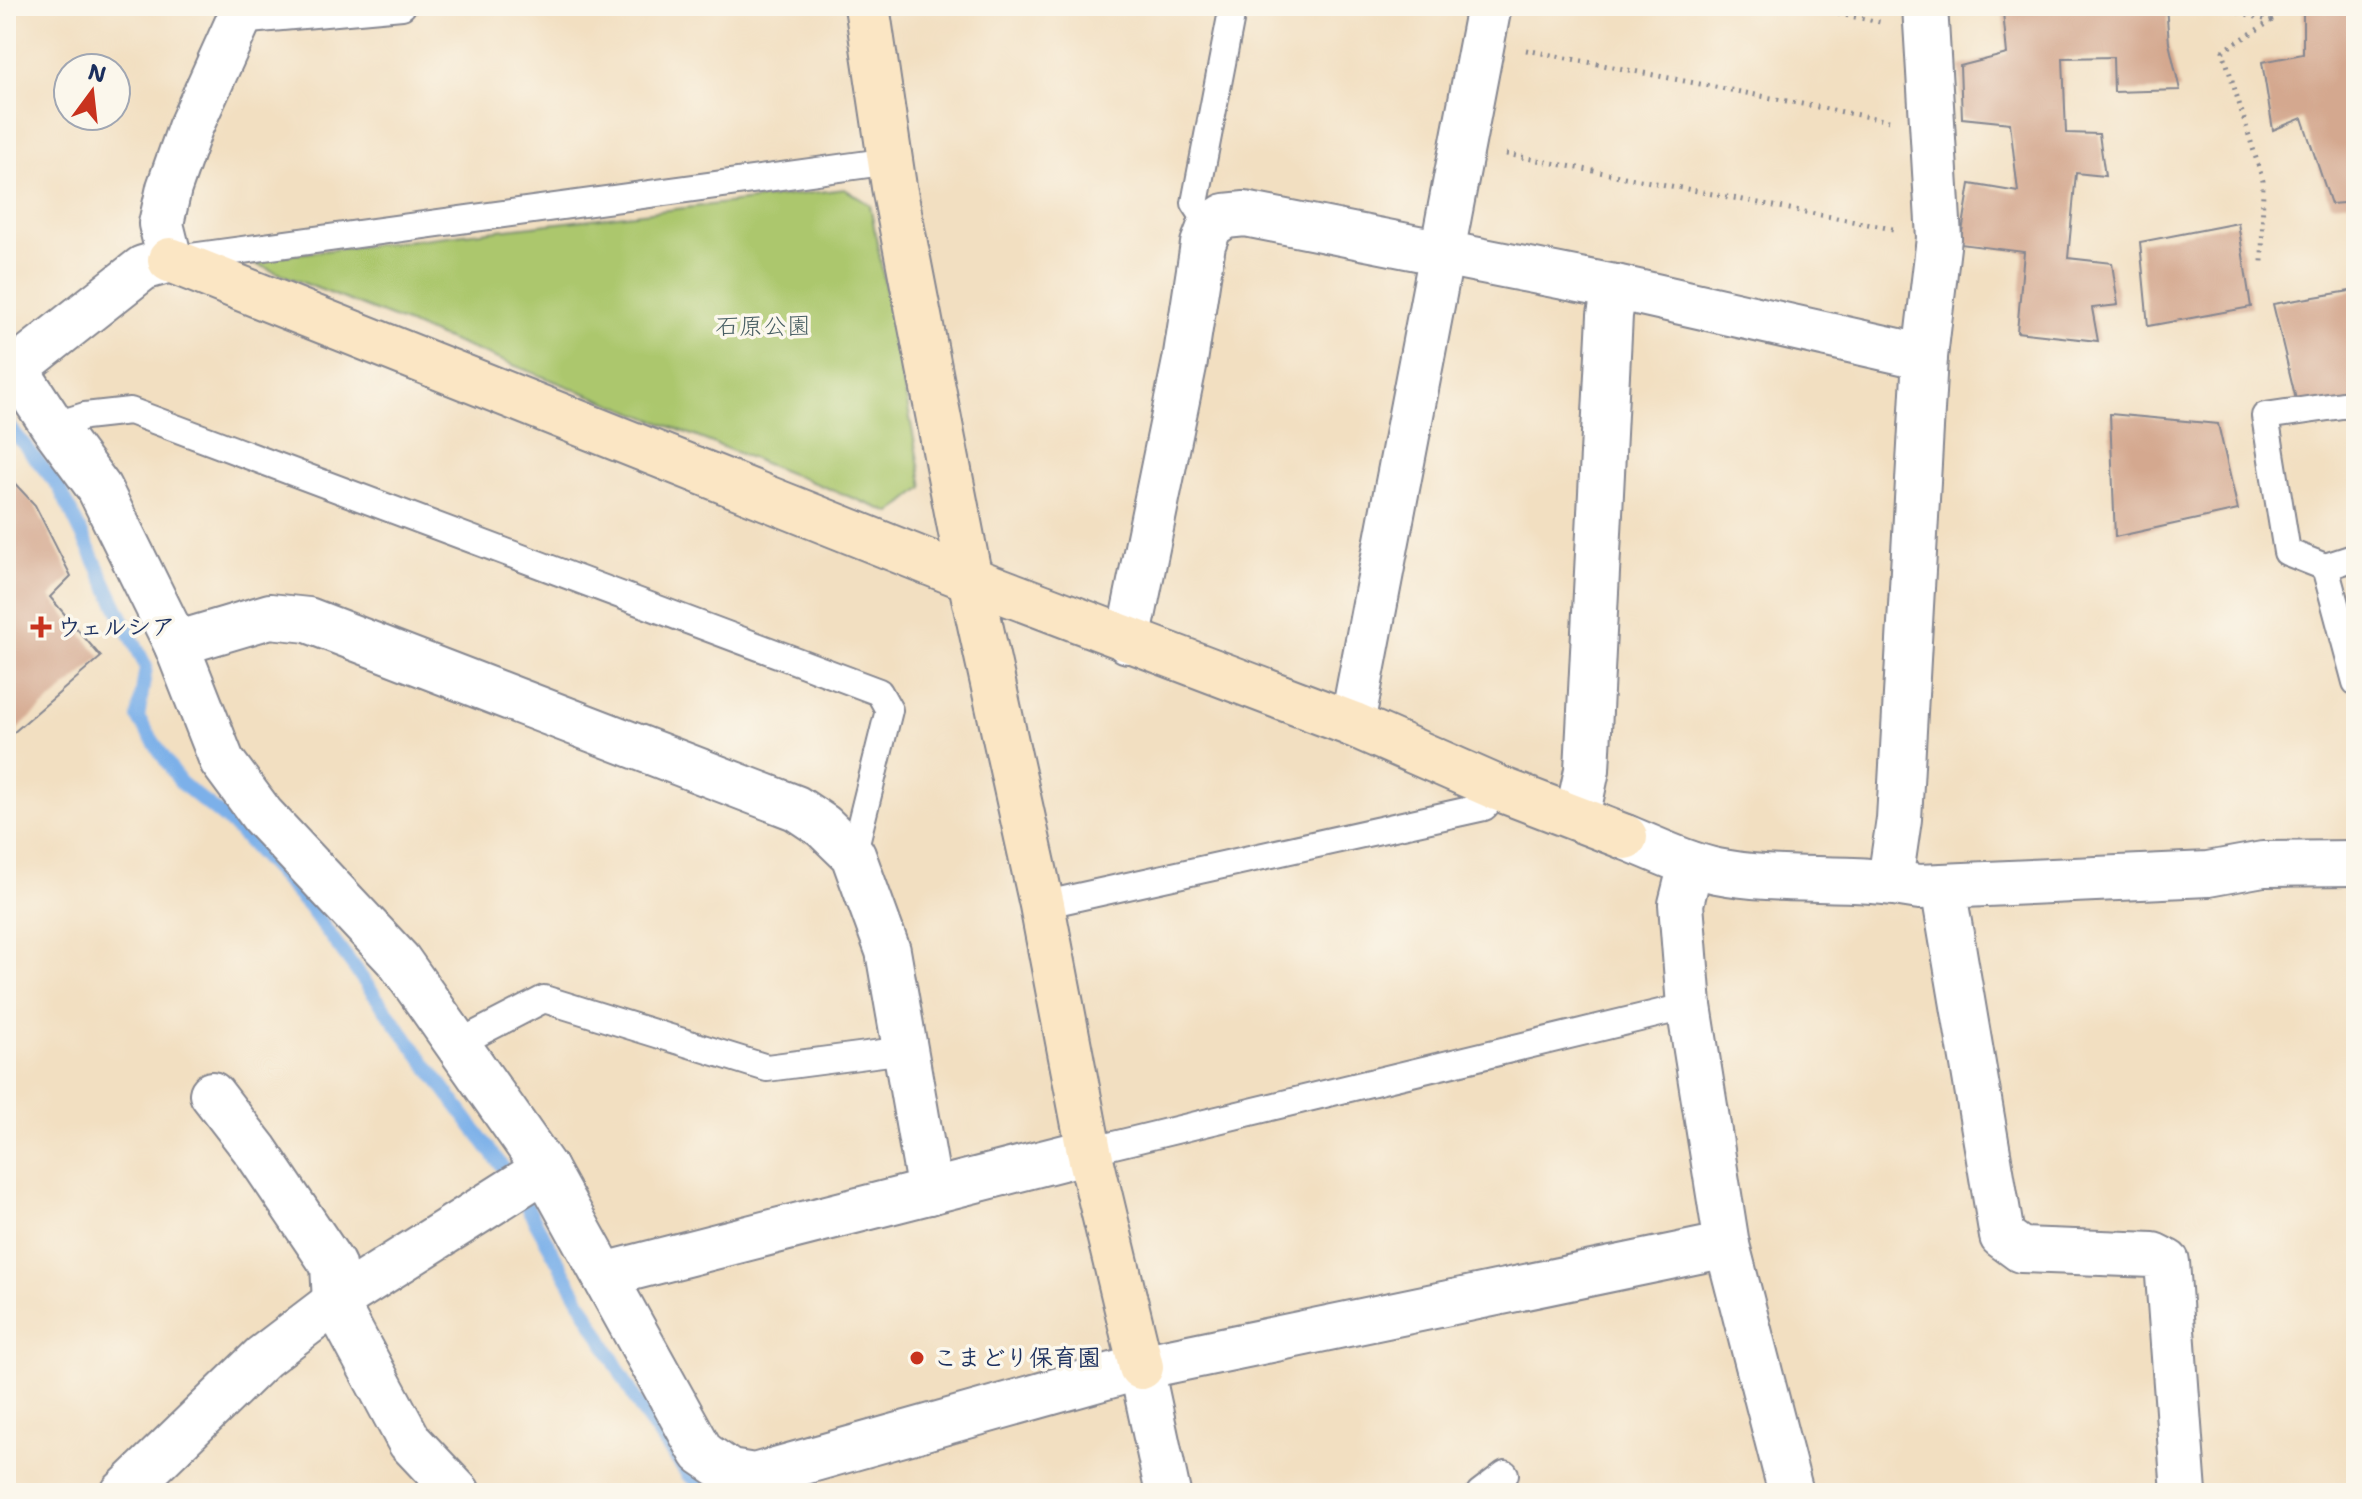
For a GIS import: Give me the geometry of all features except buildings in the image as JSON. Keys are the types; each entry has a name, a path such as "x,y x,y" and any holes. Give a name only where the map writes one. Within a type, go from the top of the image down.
{"street":[{"path":"867,6 890,161 970,579 1042,905 1089,1151 1168,1493"},
{"path":"170,260 161,224 169,188 190,128 242,13"},
{"path":"1890,881 1899,819 1925,357 1939,238 1926,19"},
{"path":"1352,724 1485,24"},
{"path":"1128,641 1182,376 1203,244 1210,226 1225,216 1245,214 1615,287 1925,357"},
{"path":"1727,1245 1141,1367 754,1476 730,1472 702,1453 545,1169 399,961 262,815 222,761 176,644 99,488 10,372 143,268 170,260 970,579 1352,724 1500,789 1691,864 1741,874 1890,881 1919,887 1943,887 2208,874 2263,864 2356,863"},
{"path":"1577,817 1587,770 1610,315 1615,287"},
{"path":"176,644 270,616 308,620 796,808 823,826 853,855 888,951 930,1192"},
{"path":"1691,864 1681,904 1689,1006 1727,1245 1791,1493"},
{"path":"1943,887 2002,1236 2021,1250 2153,1255 2167,1262 2184,1493"},
{"path":"212,1094 256,1151 333,1265 335,1302 410,1442 458,1493"},
{"path":"604,1275 1089,1151"},
{"path":"123,1493 263,1357 335,1302 545,1169"}],"lane":[{"path":"242,13 402,6"},
{"path":"1210,226 1195,203 1233,6"},
{"path":"170,260 254,246 890,161"},
{"path":"2356,403 2265,416 2287,552 2325,567 2356,557"},
{"path":"53,426 85,416 130,411 879,692 889,710 853,855"},
{"path":"2325,567 2356,682"},
{"path":"1042,905 1484,807 1500,789"},
{"path":"457,1044 544,999 767,1068 905,1050"},
{"path":"1089,1151 1689,1006"},
{"path":"1480,1493 1505,1474"}],"path":[{"path":"1799,6 1926,19"},
{"path":"2216,6 2271,21 2223,51 2263,181 2262,264"},
{"path":"1485,24 1933,129"},
{"path":"1462,145 1939,238"}],"green space":[{"name":"石原公園","path":"845,189 870,205 923,487 891,513 245,260"}],"waterway":[{"path":"8,425 59,487 146,667 138,718 180,782 234,826 309,907 507,1173"},
{"path":"526,1205 642,1411 688,1475 718,1493"}],"place":[{"name":"ウェルシア","path":"41,627"},
{"name":"こまどり保育園","path":"917,1358"}]}
